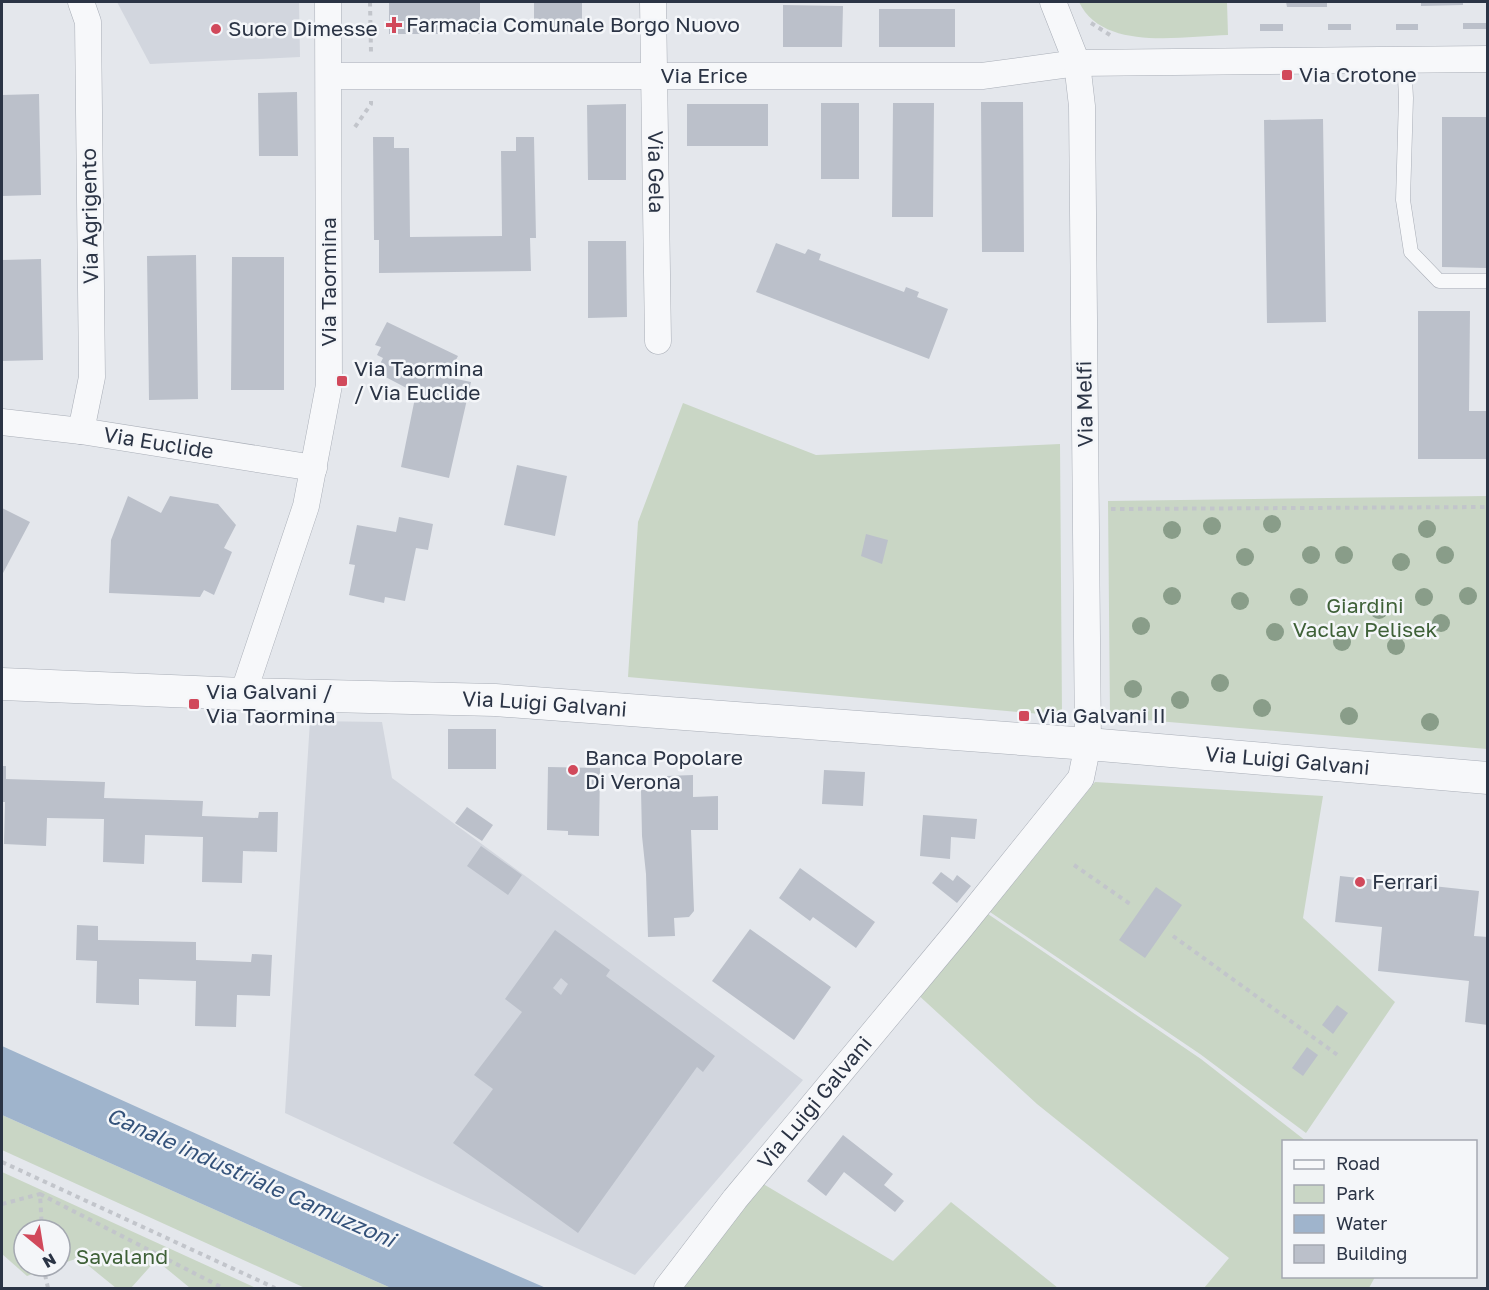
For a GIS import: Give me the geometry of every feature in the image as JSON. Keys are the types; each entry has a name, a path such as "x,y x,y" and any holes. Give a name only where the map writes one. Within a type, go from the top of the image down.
{"street":[{"name":"Via Agrigento","path":"81,2 88,22 92,377 81,431"},
{"name":"Via Taormina","path":"243,694 306,506 329,385 327,2"},
{"name":"Via Gela","path":"653,2 658,341"},
{"name":"Via Melfi","path":"1053,2 1077,63 1082,106 1088,744"},
{"path":"1077,63 1488,59"},
{"name":"Via Erice","path":"329,76 982,76 1077,63"},
{"name":"Via Euclide","path":"2,422 81,431 314,468"},
{"name":"Via Luigi Galvani","path":"2,684 243,694 495,700 1088,744 1488,778"},
{"name":"Via Luigi Galvani","path":"667,1288 735,1199 957,932 1081,778 1088,744"}],"lane":[{"path":"1404,60 1406,98 1403,200 1411,252 1439,281 1488,281"}],"path":[{"path":"1083,16 1096,28 1113,37"},
{"path":"1105,509 1488,507"},
{"path":"1074,866 1133,906"},
{"path":"1173,936 1339,1056"},
{"path":"2,1162 275,1288"},
{"path":"40,1194 41,1218"},
{"path":"2,1204 40,1194 223,1288"}],"shaded area":[{"name":"Suore Dimesse","path":"117,2 299,2 300,57 150,64"},
{"path":"310,721 382,722 392,778 803,1080 635,1275 285,1113"}],"green space":[{"path":"1079,2 1227,2 1228,35 1145,38 1125,35 1106,28 1090,18"},
{"path":"683,403 816,455 1060,444 1062,716 628,677 638,522"},
{"name":"Giardini Vaclav Pelisek","path":"1487,496 1487,749 1110,717 1108,501"},
{"path":"1095,782 1323,796 1303,918 1395,1002 1306,1133 1200,1054 990,912"},
{"path":"988,914 1201,1059 1305,1140 1282,1140 1282,1278 1374,1278 1369,1288 1204,1288 1229,1258 1037,1104 915,992"},
{"path":"2,1115 391,1288 305,1288 2,1150"},
{"name":"Savaland","path":"2,1172 256,1288 190,1288 156,1260 131,1288 116,1288 79,1258 72,1260 72,1218 12,1218 12,1263 2,1254"},
{"path":"755,1179 893,1261 951,1202 1058,1288 679,1288"}],"water":[{"name":"Canale industriale Camuzzoni","path":"2,1046 274,1169 546,1288 391,1288 2,1115"}],"building":[{"path":"389,2 480,2 480,34 389,34"},
{"path":"534,2 582,2 582,31 534,32"},
{"path":"1286,2 1327,2 1327,7 1287,7"},
{"path":"1421,2 1463,2 1463,5 1421,6"},
{"path":"783,5 843,6 842,47 783,47"},
{"path":"879,9 955,9 955,47 879,47"},
{"path":"1463,23 1487,23 1487,29 1463,29"},
{"path":"1260,24 1283,24 1283,31 1260,31"},
{"path":"1328,24 1351,24 1351,30 1328,30"},
{"path":"1396,24 1418,24 1418,30 1396,30"},
{"path":"297,92 298,156 259,156 258,93"},
{"path":"39,94 41,195 2,196 2,95"},
{"path":"981,102 1023,102 1024,252 982,252"},
{"path":"821,103 859,103 859,179 821,179"},
{"path":"893,103 934,103 933,217 892,217"},
{"path":"626,104 626,180 588,180 587,105"},
{"path":"687,104 768,104 768,146 687,146"},
{"path":"1442,117 1486,117 1486,268 1442,267"},
{"path":"1323,119 1326,322 1267,323 1264,120"},
{"path":"373,137 394,137 394,148 409,148 410,237 502,236 501,151 516,151 516,137 534,137 536,238 530,238 531,271 379,273 379,240 374,240"},
{"path":"588,241 626,241 627,317 588,318"},
{"path":"776,243 805,254 808,249 821,254 819,260 904,292 906,287 919,292 917,297 948,309 929,359 756,292"},
{"path":"196,255 198,399 149,400 147,256"},
{"path":"232,257 284,257 284,390 231,390"},
{"path":"41,259 43,360 2,361 2,260"},
{"path":"1418,311 1470,311 1469,411 1488,411 1488,459 1418,459"},
{"path":"387,322 458,356 447,377 471,382 449,478 401,467 416,393 376,372 383,358 377,355 381,347 375,345"},
{"path":"517,465 567,476 555,536 504,525"},
{"path":"128,496 161,513 170,496 218,504 236,525 224,548 232,552 214,595 204,590 200,597 109,593 111,540"},
{"path":"2,508 30,522 2,575"},
{"path":"399,517 433,524 428,550 416,548 405,601 385,597 384,603 349,595 355,565 349,564 357,525 396,532"},
{"path":"866,534 888,540 882,564 861,556"},
{"path":"448,729 496,729 496,769 448,769"},
{"path":"2,766 6,766 6,779 105,782 104,798 203,801 202,816 258,818 259,812 278,812 277,852 243,851 242,883 202,882 203,837 145,835 144,864 103,862 104,819 47,818 46,846 4,844 5,802 2,802"},
{"path":"548,767 600,768 599,836 568,835 568,831 547,830"},
{"path":"824,770 865,772 863,806 822,804"},
{"path":"693,775 693,797 718,796 718,830 691,830 694,911 689,917 674,918 675,936 648,937 641,790 667,790 667,776"},
{"path":"467,807 493,825 482,841 455,823"},
{"path":"923,815 977,819 975,839 951,837 950,859 920,856"},
{"path":"481,846 522,875 508,895 467,866"},
{"path":"800,868 875,922 856,948 813,917 810,921 779,898"},
{"path":"941,872 953,881 957,875 971,886 957,903 932,883"},
{"path":"1340,876 1479,891 1474,936 1488,937 1488,1025 1465,1022 1469,981 1378,971 1382,927 1335,922"},
{"path":"1156,887 1182,905 1145,958 1119,940"},
{"path":"77,925 98,926 98,940 196,942 196,960 251,962 252,954 272,955 270,996 237,995 236,1027 195,1026 196,981 139,979 139,1005 96,1003 97,961 76,960"},
{"path":"750,929 831,987 794,1040 712,981"},
{"path":"555,930 610,970 606,976 715,1056 703,1072 697,1067 578,1233 453,1143 493,1089 474,1075 522,1012 505,999","holes":["561,978 568,984 561,995 553,988"]},
{"path":"1337,1005 1348,1013 1333,1034 1322,1025"},
{"path":"1307,1047 1318,1055 1303,1076 1292,1068"},
{"path":"843,1135 893,1174 884,1185 904,1201 895,1212 844,1172 826,1196 807,1181"}],"place":[{"name":"Farmacia Comunale Borgo Nuovo","path":"394,25"},
{"name":"Suore Dimesse","path":"216,29"},
{"name":"Via Crotone","path":"1287,75"},
{"name":"Via Taormina / Via Euclide","path":"342,381"},
{"name":"Via Galvani / Via Taormina","path":"194,704"},
{"name":"Via Galvani II","path":"1024,716"},
{"name":"Banca Popolare Di Verona","path":"573,770"},
{"name":"Ferrari","path":"1360,882"}]}
